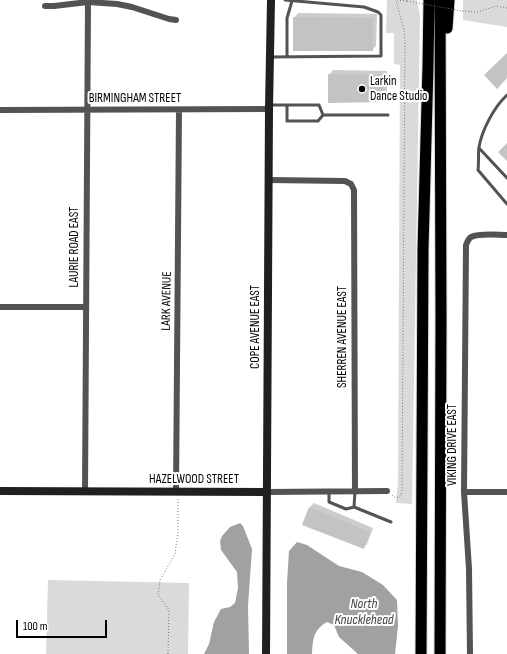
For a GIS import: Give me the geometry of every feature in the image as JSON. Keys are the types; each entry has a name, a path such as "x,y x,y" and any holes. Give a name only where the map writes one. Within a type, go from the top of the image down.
{"highway":[{"path":"422,0 426,121"},
{"path":"421,654 423,256 429,0"},
{"path":"440,0 440,654"},
{"path":"441,84 445,52 448,0"}],"street":[{"name":"COPE AVENUE EAST","path":"266,654 271,0"},
{"path":"45,6 88,2 110,3 132,7 176,20"},
{"name":"LAURIE ROAD EAST","path":"85,492 88,2"},
{"name":"BIRMINGHAM STREET","path":"0,110 179,110 270,107"},
{"name":"LARK AVENUE","path":"177,494 179,110"},
{"name":"SHERREN AVENUE EAST","path":"269,180 345,181 351,184 354,190 355,491"},
{"name":"VIKING DRIVE EAST","path":"470,654 469,568 464,492 466,246 471,237 479,235 507,235"},
{"path":"0,307 86,307"},
{"name":"HAZELWOOD STREET","path":"0,492 177,494 387,490"},
{"path":"464,492 507,492"}],"lane":[{"path":"270,57 380,56 381,15 378,12 364,7 285,0"},
{"path":"287,57 287,18 292,1"},
{"path":"507,94 500,102 483,132 479,148 478,170 507,204"},
{"path":"287,106 287,121 318,121 324,115 388,115"},
{"path":"270,107 319,106 324,115"},
{"path":"479,148 507,178"},
{"path":"354,507 355,491"},
{"path":"329,492 329,502 346,509 354,507 391,522"}],"path":[{"path":"387,490 396,498 401,495 402,490 405,41 404,30 396,0 462,11 478,12 496,6 507,8"},
{"path":"168,654 170,610 158,595 160,580 175,554 178,532 177,494"}],"shaded area":[{"path":"387,0 417,0 420,16 412,504 396,503 398,482 400,65 394,64 394,33 386,33"},
{"path":"463,0 507,0 507,27 463,20"},
{"path":"48,580 189,583 188,654 46,654"}],"water":[{"path":"240,523 243,526 252,549 248,606 249,654 204,654 209,644 214,622 221,609 230,607 235,603 238,588 237,572 221,550 220,541 222,536 230,527"},
{"name":"North Knucklehead","path":"297,542 307,545 339,566 362,572 383,585 397,600 398,626 395,654 358,654 339,637 334,625 327,622 316,632 312,654 287,654 287,583 289,551"}],"building":[{"path":"293,17 373,18 373,51 293,51"},
{"path":"507,53 507,78 497,89 484,75"},
{"path":"328,74 384,75 383,102 328,103"},
{"path":"507,143 507,161 498,152"},
{"path":"309,507 370,532 364,549 302,525"}],"place":[{"name":"Larkin Dance Studio","path":"362,89"}]}
